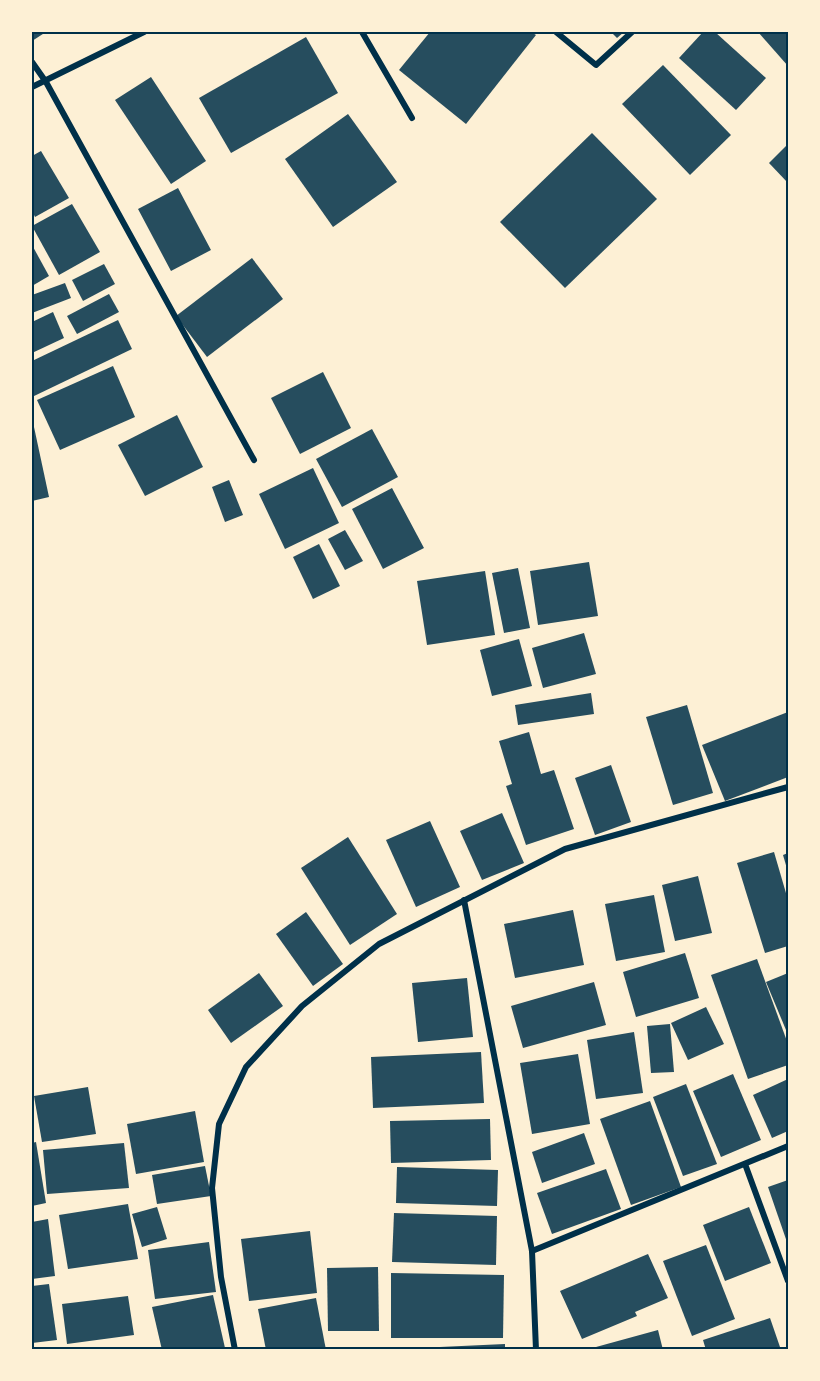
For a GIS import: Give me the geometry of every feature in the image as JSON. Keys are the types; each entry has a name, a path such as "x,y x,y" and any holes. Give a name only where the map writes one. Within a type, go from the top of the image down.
{"street":[{"path":"32,87 144,32"},
{"path":"362,32 412,118"},
{"path":"556,32 596,65 632,32"},
{"path":"32,62 46,82 254,460"},
{"path":"235,1350 221,1277 213,1188 219,1124 246,1067 302,1006 379,944 565,849 789,787"},
{"path":"464,900 532,1251 536,1350"},
{"path":"532,1251 789,1146"},
{"path":"745,1164 789,1281"}],"building":[{"path":"32,32 46,32 32,41"},
{"path":"430,32 531,32 536,35 466,124 399,70"},
{"path":"611,32 624,32 617,38"},
{"path":"703,32 715,32 766,78 736,110 679,58"},
{"path":"758,32 788,32 788,66"},
{"path":"306,37 338,93 231,153 199,98"},
{"path":"663,65 731,135 690,175 622,104"},
{"path":"151,77 206,161 171,184 115,100"},
{"path":"348,114 397,182 333,227 285,159"},
{"path":"592,133 657,199 565,288 500,222"},
{"path":"788,144 788,183 769,163"},
{"path":"41,151 69,198 35,217 32,211 32,156"},
{"path":"178,188 211,250 171,271 138,209"},
{"path":"72,204 100,252 59,275 32,226"},
{"path":"32,245 49,276 32,286"},
{"path":"252,258 283,299 207,357 176,316"},
{"path":"104,264 115,284 83,301 72,280"},
{"path":"65,283 71,298 32,313 32,295"},
{"path":"109,294 119,312 77,334 67,316"},
{"path":"53,312 64,338 32,353 32,322"},
{"path":"118,320 132,349 32,397 32,361"},
{"path":"113,366 135,417 60,450 37,400"},
{"path":"323,372 351,428 300,454 271,398"},
{"path":"177,415 203,467 145,496 118,445"},
{"path":"32,427 34,427 49,497 32,501"},
{"path":"372,429 398,477 342,507 316,459"},
{"path":"313,468 339,523 285,549 259,494"},
{"path":"229,480 243,515 225,522 212,487"},
{"path":"392,488 424,548 383,569 352,509"},
{"path":"345,530 363,561 345,570 328,539"},
{"path":"319,544 340,586 313,599 293,557"},
{"path":"589,562 598,616 538,625 530,571"},
{"path":"518,568 530,628 504,633 492,573"},
{"path":"485,571 495,635 427,645 417,581"},
{"path":"584,633 596,674 543,688 532,648"},
{"path":"519,639 532,686 492,696 480,650"},
{"path":"591,693 594,714 518,725 515,705"},
{"path":"687,705 713,793 673,805 646,717"},
{"path":"788,712 788,777 725,801 702,745"},
{"path":"529,732 541,774 554,770 574,829 526,845 506,786 512,784 499,741"},
{"path":"611,765 631,822 595,835 575,778"},
{"path":"502,813 524,863 482,880 460,831"},
{"path":"430,821 460,887 416,907 386,840"},
{"path":"348,837 397,914 350,945 301,868"},
{"path":"774,852 788,900 788,946 765,953 737,863"},
{"path":"788,853 788,872 783,855"},
{"path":"698,876 712,933 675,941 662,885"},
{"path":"654,895 665,952 616,961 605,904"},
{"path":"573,910 584,965 515,978 504,924"},
{"path":"306,912 343,964 313,986 276,934"},
{"path":"685,953 699,998 636,1017 623,972"},
{"path":"757,959 788,1044 788,1065 748,1079 711,975"},
{"path":"259,973 283,1006 231,1043 208,1010"},
{"path":"788,973 788,1029 786,1030 766,982"},
{"path":"467,978 473,1037 418,1042 412,983"},
{"path":"594,982 606,1025 523,1048 511,1006"},
{"path":"706,1007 724,1044 688,1060 671,1023"},
{"path":"670,1024 674,1072 651,1073 647,1026"},
{"path":"634,1032 643,1093 596,1099 587,1040"},
{"path":"481,1052 484,1103 373,1108 371,1057"},
{"path":"578,1054 590,1124 532,1134 520,1063"},
{"path":"733,1074 761,1140 721,1157 693,1091"},
{"path":"788,1079 788,1131 772,1138 753,1095"},
{"path":"686,1084 717,1164 683,1176 653,1097"},
{"path":"88,1087 96,1134 42,1142 34,1096"},
{"path":"650,1101 681,1187 631,1205 600,1119"},
{"path":"195,1111 204,1162 136,1174 127,1124"},
{"path":"490,1119 491,1160 391,1163 390,1121"},
{"path":"584,1133 595,1164 542,1183 532,1152"},
{"path":"36,1142 46,1203 32,1206 32,1143"},
{"path":"124,1143 129,1188 47,1194 43,1150"},
{"path":"205,1166 211,1196 157,1204 152,1175"},
{"path":"397,1167 498,1170 497,1206 396,1203"},
{"path":"606,1169 621,1209 552,1234 537,1193"},
{"path":"788,1180 788,1245 768,1187"},
{"path":"128,1204 138,1259 68,1269 59,1215"},
{"path":"157,1207 167,1239 142,1247 132,1214"},
{"path":"749,1207 771,1263 725,1281 703,1225"},
{"path":"394,1213 497,1216 496,1265 392,1262"},
{"path":"48,1219 55,1276 32,1279 32,1222"},
{"path":"310,1231 317,1293 249,1301 241,1239"},
{"path":"209,1242 216,1292 155,1299 148,1250"},
{"path":"706,1245 735,1319 692,1336 663,1261"},
{"path":"648,1254 668,1298 635,1312 637,1316 582,1339 560,1291"},
{"path":"378,1267 379,1331 328,1331 327,1268"},
{"path":"391,1273 504,1275 503,1338 391,1338"},
{"path":"49,1284 57,1340 32,1343 32,1286"},
{"path":"213,1295 225,1348 162,1350 152,1307"},
{"path":"128,1296 134,1335 67,1344 62,1304"},
{"path":"316,1298 326,1350 266,1350 258,1309"},
{"path":"770,1318 781,1350 706,1350 703,1340"},
{"path":"658,1330 663,1350 597,1350 596,1347"},
{"path":"505,1344 505,1350 418,1350 418,1348"}]}
